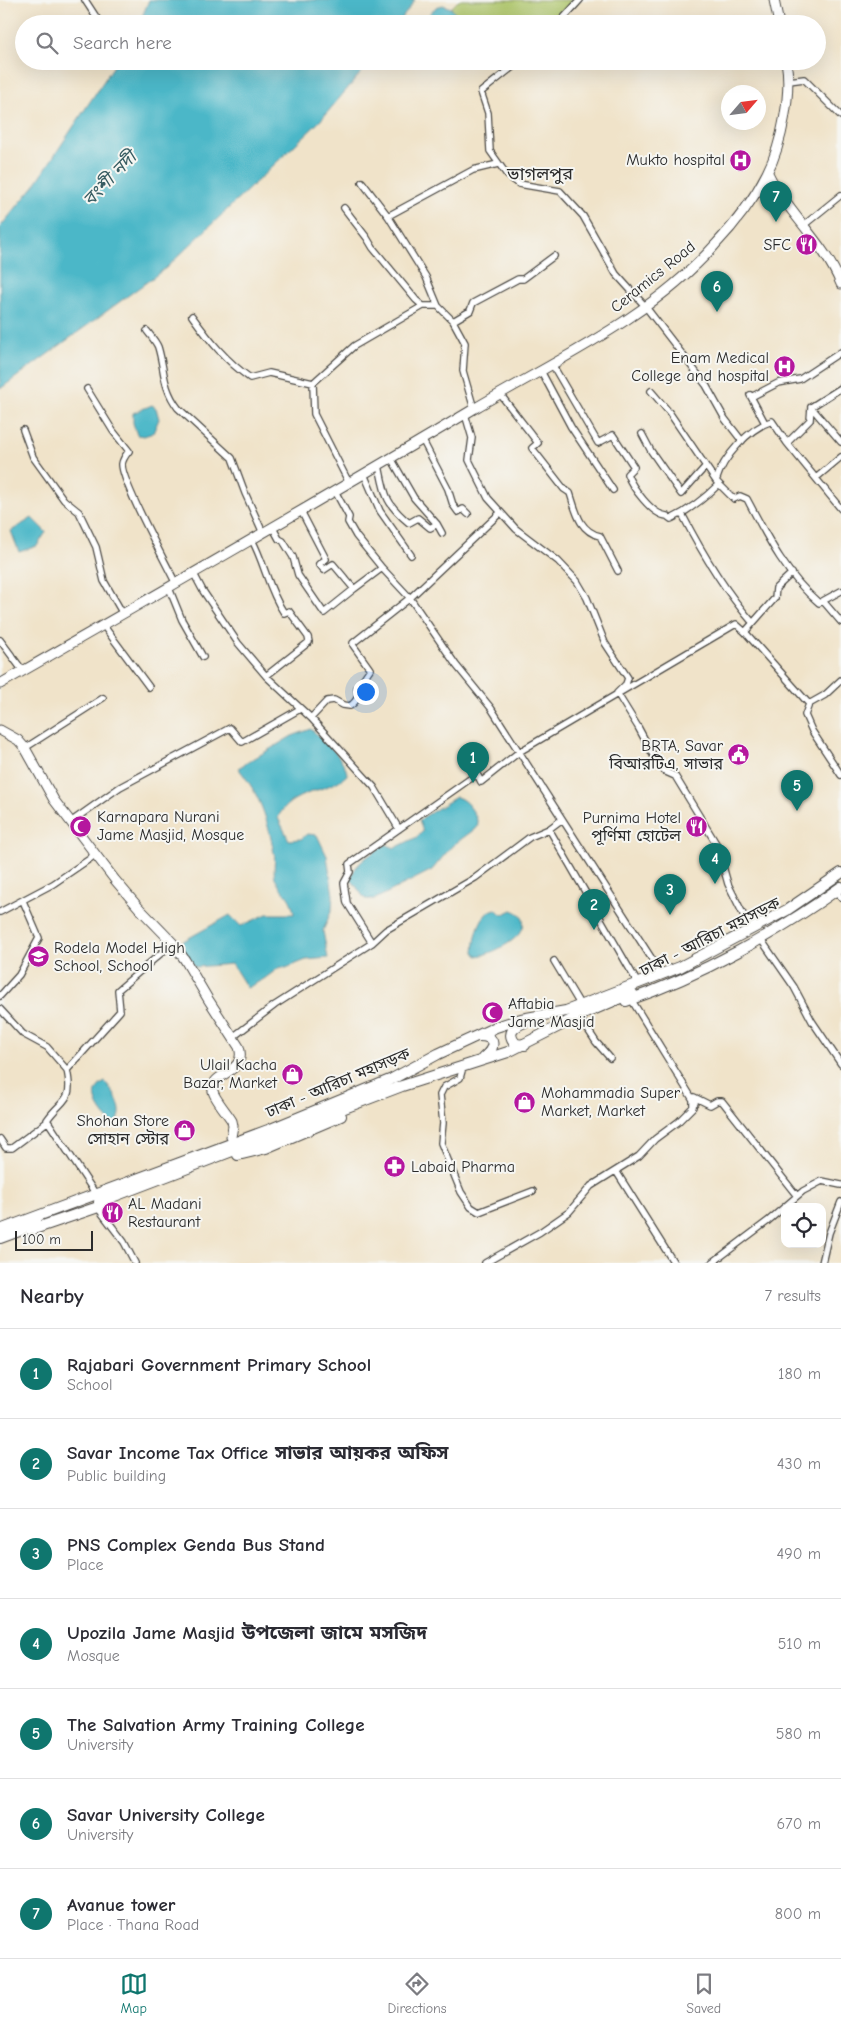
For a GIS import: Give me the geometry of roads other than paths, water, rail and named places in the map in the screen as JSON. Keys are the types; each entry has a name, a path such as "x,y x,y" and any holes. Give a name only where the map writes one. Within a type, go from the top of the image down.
{"highway":[{"path":"602,997 611,990 660,970 749,926 841,867"},
{"name":"ঢাকা - আরিচা মহাসড়ক","path":"0,1230 14,1229 150,1183 402,1086 463,1067 526,1044 602,997 680,966 787,910 841,873"},
{"name":"ঢাকা - আরিচা মহাসড়ক","path":"0,1238 14,1229 268,1130 392,1079 476,1036 509,1022 590,1011 687,969 756,934 801,908 841,880"},
{"path":"590,1011 631,999 708,966 839,892"},
{"path":"526,1044 519,1045 512,1040 511,1031 522,1023 539,1017"},
{"path":"476,1036 489,1038 493,1046 488,1055 480,1061"},
{"path":"14,1229 38,1211 370,1083 392,1079"},
{"path":"14,1229 35,1230 240,1154 266,1148 387,1096 402,1086"}],"street":[{"path":"85,0 95,15"},
{"path":"566,15 580,0"},
{"path":"774,0 777,15"},
{"path":"509,70 481,92 488,112 490,152 507,174 519,184 560,190 583,216 616,274 645,306 706,385 725,419 742,441"},
{"name":"Ceramics Road","path":"0,684 194,574 510,387 616,327 669,288 714,246 768,173 785,117 789,81 787,70"},
{"path":"789,81 804,79 841,116"},
{"path":"388,216 473,170 498,164"},
{"path":"768,173 780,194 819,244 841,284"},
{"path":"362,182 388,216 426,277 438,306 453,321 465,343 463,371 474,409"},
{"path":"804,225 841,195"},
{"path":"344,208 373,248 423,306"},
{"path":"453,321 470,310 473,303 518,279 523,279 554,256"},
{"path":"349,482 314,414 313,383 354,346 423,306 438,306"},
{"path":"192,316 208,339 230,363 250,378 269,373 313,383"},
{"path":"147,331 158,346 166,388 171,398 178,408 232,458 263,533"},
{"path":"765,423 751,396 778,382 800,378 841,352"},
{"path":"552,364 598,442 613,435 634,467 627,474 631,483 660,516 667,516 671,520 697,505 718,483 719,472 748,433 772,421 787,443 841,509"},
{"path":"541,371 571,427 613,490"},
{"path":"811,407 841,388"},
{"path":"87,389 113,432 129,451 124,457 122,466 128,488 172,586 182,620 203,657"},
{"path":"651,391 674,419 718,483 734,499 740,496 747,499 773,550 804,589 820,604 841,591"},
{"path":"500,394 538,443 532,448 564,489 570,493 578,519 586,530 600,536 618,571"},
{"path":"811,407 841,442"},
{"path":"787,443 810,420 811,407"},
{"path":"465,414 472,438 469,460 488,498 516,529 558,561 577,581 587,598 605,643 628,678 626,684 617,694"},
{"path":"23,430 32,457 64,500 79,512 96,547 104,581 123,614"},
{"path":"642,434 651,451 681,494 706,467"},
{"path":"422,439 448,489 453,505 458,512 463,509 468,514"},
{"path":"816,478 841,457"},
{"path":"390,458 414,498 442,533"},
{"path":"379,465 386,497 399,515 409,523 418,518 430,528 436,524"},
{"path":"364,474 380,511 390,528 411,555"},
{"path":"335,491 349,517 348,522 352,528 382,568 410,598 456,665 491,708 561,820 660,970"},
{"path":"301,511 326,559 319,564 324,570 333,564 354,589"},
{"path":"311,718 327,701 334,700 343,705 350,706 356,701 359,696 357,688 370,669 353,645 354,643 410,598 500,513"},
{"path":"682,514 720,580 738,606 753,623"},
{"path":"272,528 293,557 298,575 324,613 382,568"},
{"path":"252,540 266,568 264,573 274,598 284,613 288,611 308,637 309,642 266,676"},
{"path":"745,632 775,598 776,588 792,573"},
{"path":"194,574 203,591 238,643 266,676 311,718 374,787 399,829"},
{"path":"823,601 841,622"},
{"path":"372,943 347,904 344,883 350,872 349,864 476,774 481,782 519,752 736,624 809,704"},
{"path":"103,625 149,686"},
{"path":"0,640 22,671"},
{"path":"841,680 825,695 809,704 805,715 812,730 841,775"},
{"path":"617,694 638,727 659,766 675,776 717,845 728,884 749,926"},
{"path":"25,748 103,698"},
{"path":"72,821 120,787 230,728 242,742 300,709"},
{"path":"0,730 18,740 25,748 54,800 133,901 173,943 233,1037 241,1054 240,1061 217,1080 213,1090 234,1126 231,1137"},
{"path":"233,1037 275,1005 372,943 386,930 475,878 530,837 549,829 561,820"},
{"path":"549,829 636,980"},
{"path":"0,912 23,901 91,858 94,851"},
{"path":"0,996 18,975 39,938 23,901"},
{"path":"760,938 794,988 812,1021 841,1064"},
{"path":"67,1070 120,1012 118,990 173,943"},
{"path":"554,961 596,1042 610,1058"},
{"path":"631,999 695,1103 694,1097"},
{"path":"0,1009 24,1034 47,1047 67,1070 70,1088 65,1102 48,1117 47,1122 12,1148 6,1148 0,1139"},
{"path":"463,1067 460,1078 442,1090 440,1103 443,1123 441,1143 461,1192 471,1207 479,1212 533,1191"},
{"path":"485,1263 540,1232 568,1212 591,1186 638,1156 655,1139 678,1122 693,1107 694,1097"},
{"path":"694,1097 710,1105 717,1101 722,1102 797,1196"},
{"path":"47,1122 93,1190"},
{"path":"616,1171 674,1263"},
{"path":"712,1263 803,1191 822,1181 841,1185"},
{"path":"822,1263 829,1233 841,1202"},
{"path":"98,1208 124,1242 135,1263"}],"water":[{"path":"149,0 415,0 404,15 143,15"},
{"path":"443,5 451,8 456,15 429,15 436,7"},
{"name":"বংশী নদী","path":"111,70 363,70 320,121 166,268 0,389 0,227 34,186"},
{"path":"152,405 156,408 159,419 153,433 144,436 137,435 133,423 133,413"},
{"path":"32,518 46,532 37,546 19,552 11,531"},
{"path":"311,729 339,756 347,775 339,781 291,802 283,809 278,818 289,840 301,839 307,834 317,835 327,856 333,895 332,909 323,931 328,958 306,960 286,968 280,967 264,979 247,988 232,964 195,967 178,944 230,915 241,926 267,914 294,914 289,898 275,877 274,853 262,808 246,778 238,768 292,736"},
{"path":"456,797 464,801 473,812 478,824 475,829 452,846 432,870 375,899 365,899 351,879 360,863 385,844 395,848 417,837 423,831 419,821"},
{"path":"496,909 502,915 512,910 517,912 522,918 523,926 515,939 499,949 477,956 474,952 479,926 490,911"},
{"path":"105,1082 118,1101 119,1118 116,1122 112,1123 103,1114 96,1097 96,1091 99,1086"}],"place":[{"name":"Mukto hospital","path":"741,160"},
{"name":"Avanue tower","path":"776,222"},
{"name":"SFC","path":"807,245"},
{"name":"Savar University College","path":"717,312"},
{"name":"Enam Medical College and hospital","path":"785,367"},
{"name":"BRTA, Savar বিআরটিএ, সাভার","path":"739,755"},
{"name":"Rajabari Government Primary School","path":"473,783"},
{"name":"The Salvation Army Training College","path":"797,811"},
{"name":"Karnapara Nurani Jame Masjid, Mosque","path":"81,826"},
{"name":"Purnima Hotel পূর্ণিমা হোটেল","path":"697,827"},
{"name":"Upozila Jame Masjid উপজেলা জামে মসজিদ","path":"715,884"},
{"name":"PNS Complex Genda Bus Stand","path":"670,915"},
{"name":"Savar Income Tax Office সাভার আয়কর অফিস","path":"594,930"},
{"name":"Rodela Model High School, School","path":"38,957"},
{"name":"Aftabia Jame Masjid","path":"492,1013"},
{"name":"Ulail Kacha Bazar, Market","path":"293,1074"},
{"name":"Mohammadia Super Market, Market","path":"525,1102"},
{"name":"Shohan Store সোহান স্টোর","path":"185,1130"},
{"name":"Labaid Pharma","path":"395,1167"},
{"name":"AL Madani Restaurant","path":"112,1213"}],"district":[{"name":"ভাগলপুর","path":"540,174"}]}
